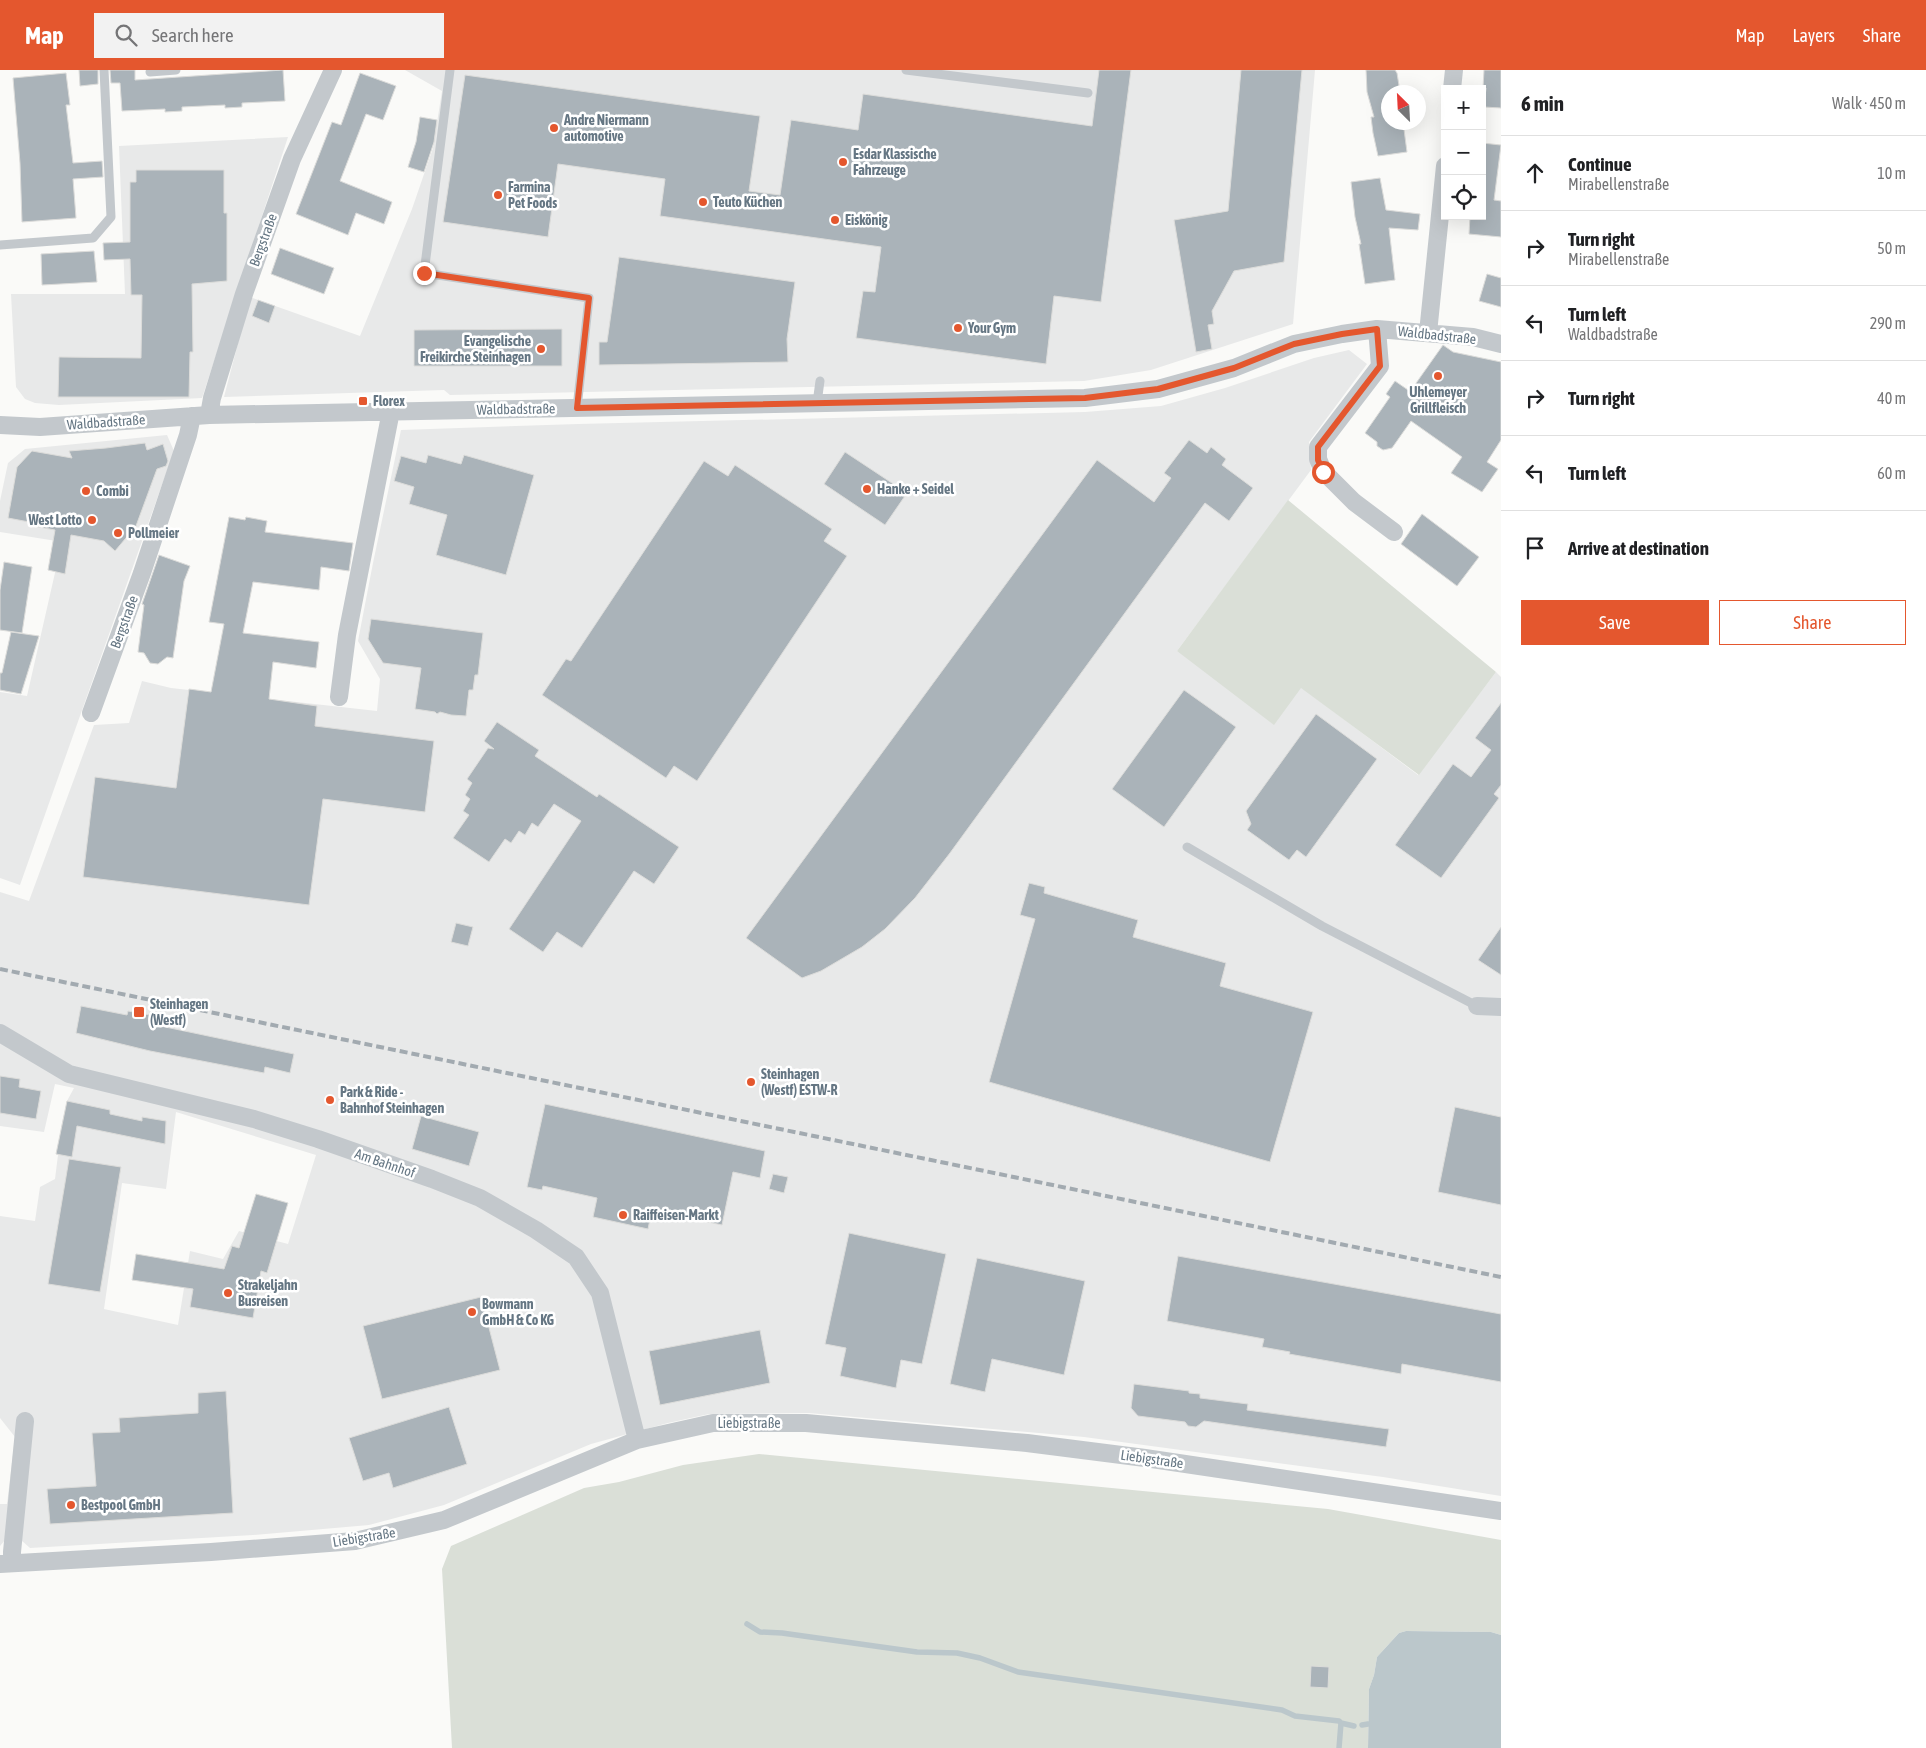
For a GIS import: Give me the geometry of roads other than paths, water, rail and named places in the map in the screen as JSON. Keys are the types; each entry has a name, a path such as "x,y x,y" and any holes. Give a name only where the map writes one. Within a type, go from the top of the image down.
{"street":[{"name":"Bergstraße","path":"92,713 142,573 188,435 214,391 244,294 292,159 333,70"},
{"path":"1452,85 1454,70"},
{"path":"1428,332 1444,175"},
{"name":"Waldbadstraße","path":"0,425 40,427 200,416 1085,398 1158,389 1234,368 1294,344 1377,329 1473,337 1501,344"},
{"path":"1377,329 1380,366 1318,447 1318,460 1323,472 1354,502 1394,532"},
{"path":"339,697 347,635 391,412"},
{"path":"1476,1006 1501,1007"},
{"name":"Am Bahnhof","path":"0,1033 69,1074 254,1119 318,1139 480,1198 536,1230 576,1257 600,1293 637,1440"},
{"name":"Liebigstraße","path":"25,1422 12,1552 6,1564 212,1552 355,1541 444,1520 637,1440 713,1423 806,1423 1037,1444 1501,1510"}],"lane":[{"path":"0,245 93,238 111,216 104,70"},
{"path":"150,72 176,70"},
{"path":"450,70 424,273 589,298 577,408"},
{"path":"906,70 1088,92"},
{"path":"817,403 820,381"},
{"path":"1187,847 1322,926 1476,1006"}],"waterway":[{"path":"747,1624 760,1632 782,1633 917,1652 957,1653 980,1658 1018,1672 1282,1710 1295,1716 1339,1721 1354,1726"},
{"path":"1339,1748 1341,1723"},
{"path":"1362,1725 1368,1724"}],"railway":[{"path":"0,969 1501,1277"}],"place":[{"name":"Andre Niermann automotive","path":"554,128"},
{"name":"Esdar Klassische Fahrzeuge","path":"843,162"},
{"name":"Farmina Pet Foods","path":"498,195"},
{"name":"Teuto Küchen","path":"703,202"},
{"name":"Eiskönig","path":"835,220"},
{"name":"Your Gym","path":"958,328"},
{"name":"Evangelische Freikirche Steinhagen","path":"541,349"},
{"name":"Uhlemeyer Grillfleisch","path":"1438,376"},
{"name":"Florex","path":"363,401"},
{"name":"Hanke + Seidel","path":"867,489"},
{"name":"Combi","path":"86,491"},
{"name":"West Lotto","path":"92,520"},
{"name":"Pollmeier","path":"118,533"},
{"name":"Steinhagen (Westf)","path":"139,1012"},
{"name":"Steinhagen (Westf) ESTW-R","path":"751,1082"},
{"name":"Park & Ride - Bahnhof Steinhagen","path":"330,1100"},
{"name":"Raiffeisen-Markt","path":"623,1215"},
{"name":"Strakeljahn Busreisen","path":"228,1293"},
{"name":"Bowmann GmbH & Co KG","path":"472,1312"},
{"name":"Bestpool GmbH","path":"71,1505"}]}
